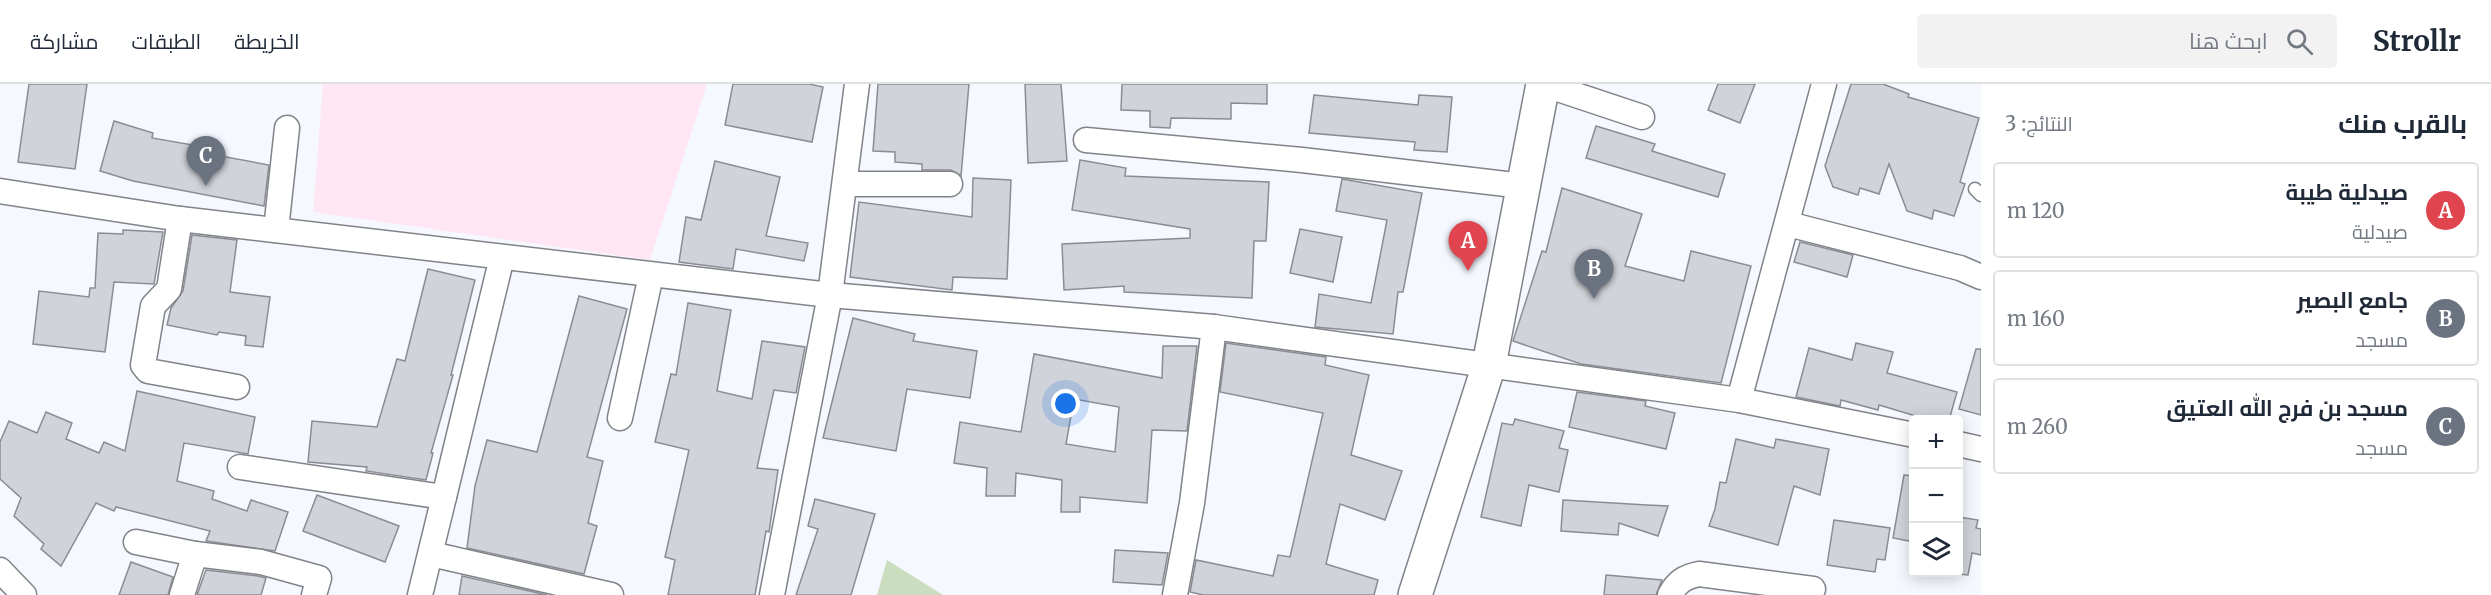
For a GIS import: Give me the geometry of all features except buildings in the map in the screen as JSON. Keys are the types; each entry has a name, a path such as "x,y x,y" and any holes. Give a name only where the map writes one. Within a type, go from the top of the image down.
{"main road":[{"path":"1415,595 1489,365 1543,84"}],"street":[{"path":"772,595 830,296 857,84"},
{"path":"1543,84 1642,117"},
{"path":"1739,400 1824,84"},
{"path":"276,230 287,128"},
{"path":"1086,140 1302,160 1522,186"},
{"path":"845,184 950,184"},
{"path":"0,191 180,219 830,296 1214,327 1739,400 1909,434"},
{"path":"180,219 169,289 153,306 143,364 148,370 237,387"},
{"path":"1788,224 1960,268 1981,278"},
{"path":"420,595 502,257"},
{"path":"620,418 651,275"},
{"path":"1175,595 1192,503 1214,327"},
{"path":"1963,445 1981,449"},
{"path":"240,467 444,497"},
{"path":"136,542 195,554 261,562 319,578 314,595"},
{"path":"182,595 195,554"},
{"path":"431,554 611,595"},
{"path":"0,570 24,595"},
{"path":"1670,595 1676,584 1687,576 1699,574 1813,589"}],"shaded area":[{"path":"323,84 707,84 650,260 313,212"}],"green space":[{"path":"887,560 943,595 877,595"}],"place":[{"name":"مسجد بن فرج الله العتيق","path":"206,186"},
{"name":"صيدلية طيبة","path":"1468,271"},
{"name":"جامع البصير","path":"1594,299"}]}
